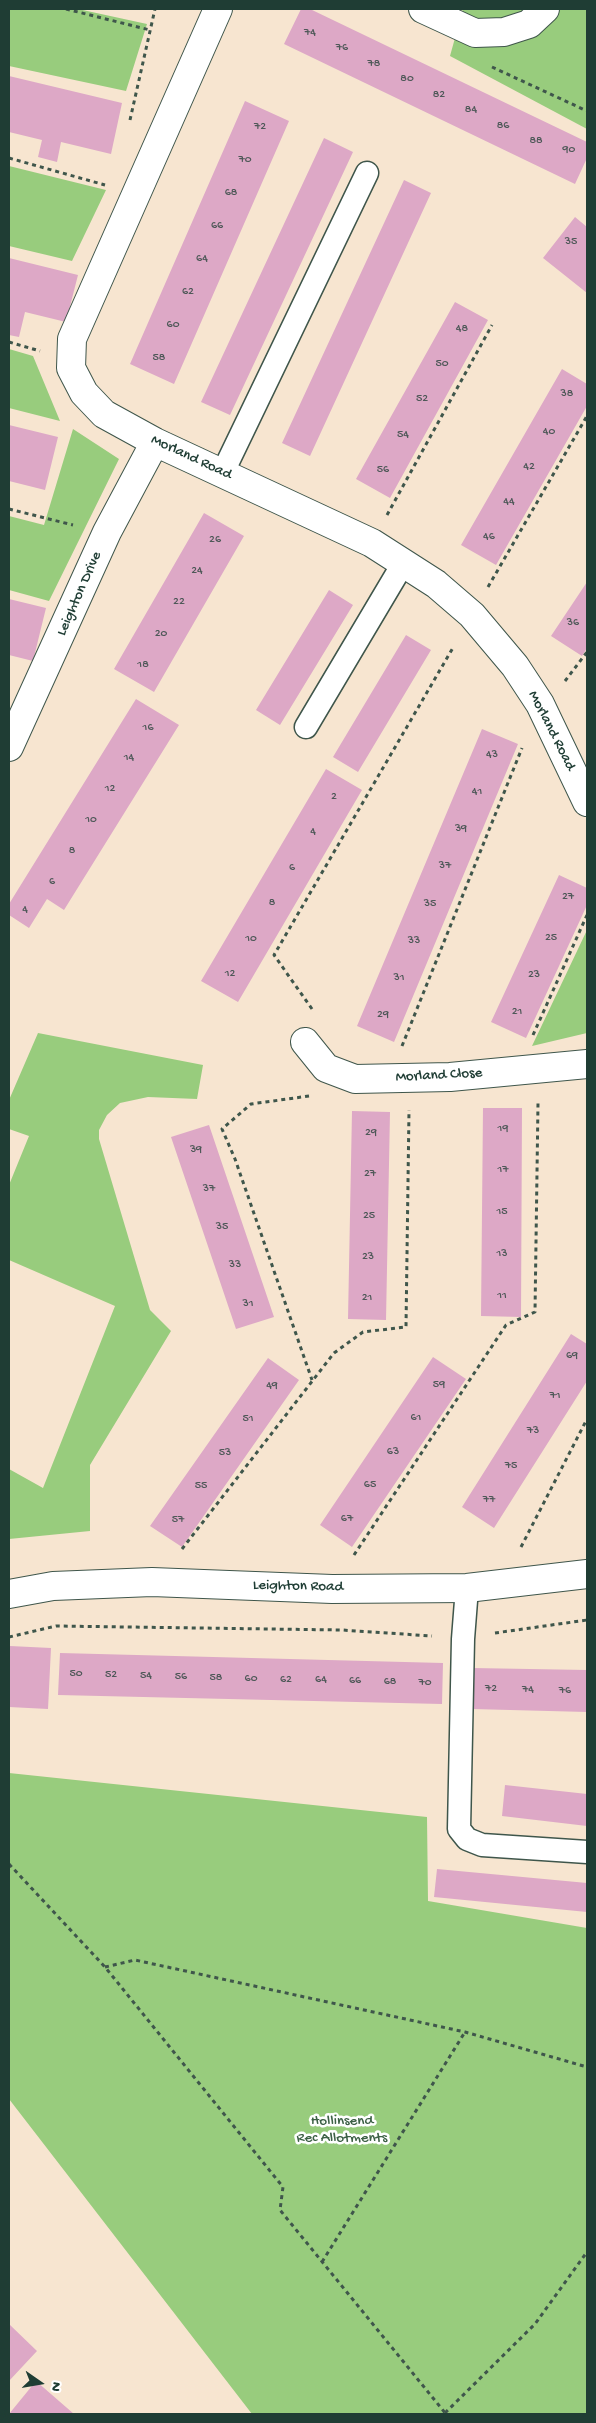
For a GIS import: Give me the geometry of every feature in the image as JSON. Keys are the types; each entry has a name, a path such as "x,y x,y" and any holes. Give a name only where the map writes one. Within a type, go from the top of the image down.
{"street":[{"name":"Morland Road","path":"218,9 72,339 71,368 84,393 104,414 155,442 372,543 436,584 472,615 514,666 540,704 587,802"},
{"path":"423,9 475,33 504,32 529,24 546,9"},
{"name":"Leighton Drive","path":"9,748 107,532 155,442"},
{"name":"Morland Close","path":"305,1042 326,1068 355,1079 528,1071 587,1064"},
{"name":"Leighton Road","path":"9,1594 53,1586 152,1582 332,1589 467,1588 587,1574"}],"lane":[{"path":"223,472 367,173"},
{"path":"306,727 404,562"},
{"path":"467,1588 463,1638 459,1829 467,1840 482,1845 587,1852"}],"path":[{"path":"66,9 150,30"},
{"path":"130,123 155,9"},
{"path":"475,33 466,55 587,110"},
{"path":"9,158 137,192"},
{"path":"372,543 492,325"},
{"path":"305,1042 319,1019 274,955 587,416"},
{"path":"9,509 107,532"},
{"path":"178,1584 181,1550 334,1353 363,1332 406,1327 399,1078 540,704 565,682 587,652"},
{"path":"332,1589 506,1325 535,1312 528,1071 587,915"},
{"path":"312,1381 222,1129 251,1104 318,1095 355,1079"},
{"path":"501,1585 587,1419"},
{"path":"9,1637 56,1626 342,1630 463,1638 587,1620"},
{"path":"9,1864 106,1967 283,2187 280,2210 445,2414 535,2324 587,2252"},
{"path":"106,1967 135,1960 465,2032 587,2067"},
{"path":"322,2262 465,2032"}],"green space":[{"path":"9,9 78,9 147,24 126,91 9,66"},
{"path":"463,9 587,9 587,129 450,56"},
{"path":"9,166 106,190 72,261 9,246"},
{"path":"9,349 33,356 60,421 9,408"},
{"path":"73,429 119,459 49,601 9,590 9,516 44,525"},
{"path":"587,930 587,1033 532,1046"},
{"path":"38,1033 203,1065 197,1099 148,1097 120,1103 107,1115 99,1130 99,1139 150,1310 171,1331 90,1465 90,1531 9,1539 9,1469 43,1488 115,1306 9,1260 9,1185 29,1136 9,1129 9,1100"},
{"name":"Hollinsend Rec Allotments","path":"9,1773 427,1817 428,1901 587,1928 587,2414 252,2414 9,2099"}],"building":[{"path":"301,9 310,9 587,142 587,158 575,184 284,44"},
{"path":"9,76 122,103 111,154 61,142 57,162 38,157 42,140 9,132"},
{"path":"245,101 289,121 174,384 130,364"},
{"path":"324,138 353,152 230,415 201,402"},
{"path":"404,180 431,193 310,456 282,443"},
{"path":"575,217 587,227 587,293 543,258"},
{"path":"9,258 78,275 66,322 25,312 19,337 9,335"},
{"path":"455,302 488,320 390,498 356,479"},
{"path":"562,369 587,384 587,406 496,565 461,545"},
{"path":"9,425 58,437 45,490 9,481"},
{"path":"204,513 244,536 154,692 114,669"},
{"path":"587,582 587,648 582,656 551,636"},
{"path":"329,590 353,605 280,725 256,710"},
{"path":"9,599 46,608 33,661 9,655"},
{"path":"406,635 431,650 358,772 333,757"},
{"path":"136,699 179,725 64,910 47,899 29,928 9,915 9,904"},
{"path":"482,729 518,744 394,1042 357,1026"},
{"path":"326,769 362,790 238,1002 201,981"},
{"path":"559,875 587,888 587,905 526,1038 491,1022"},
{"path":"483,1108 522,1108 521,1317 481,1316"},
{"path":"352,1111 390,1112 386,1320 348,1319"},
{"path":"209,1125 274,1317 236,1329 171,1137"},
{"path":"571,1334 587,1344 587,1381 494,1528 462,1507"},
{"path":"433,1357 466,1379 352,1547 320,1525"},
{"path":"268,1358 299,1380 182,1547 150,1526"},
{"path":"10,1646 51,1648 48,1709 9,1707"},
{"path":"60,1653 443,1663 442,1704 58,1695"},
{"path":"472,1668 587,1670 587,1712 472,1709"},
{"path":"505,1785 587,1794 587,1826 502,1816"},
{"path":"437,1869 587,1883 587,1912 434,1897"},
{"path":"9,2324 37,2351 9,2381"},
{"path":"36,2381 59,2401 74,2414 9,2414"}]}
